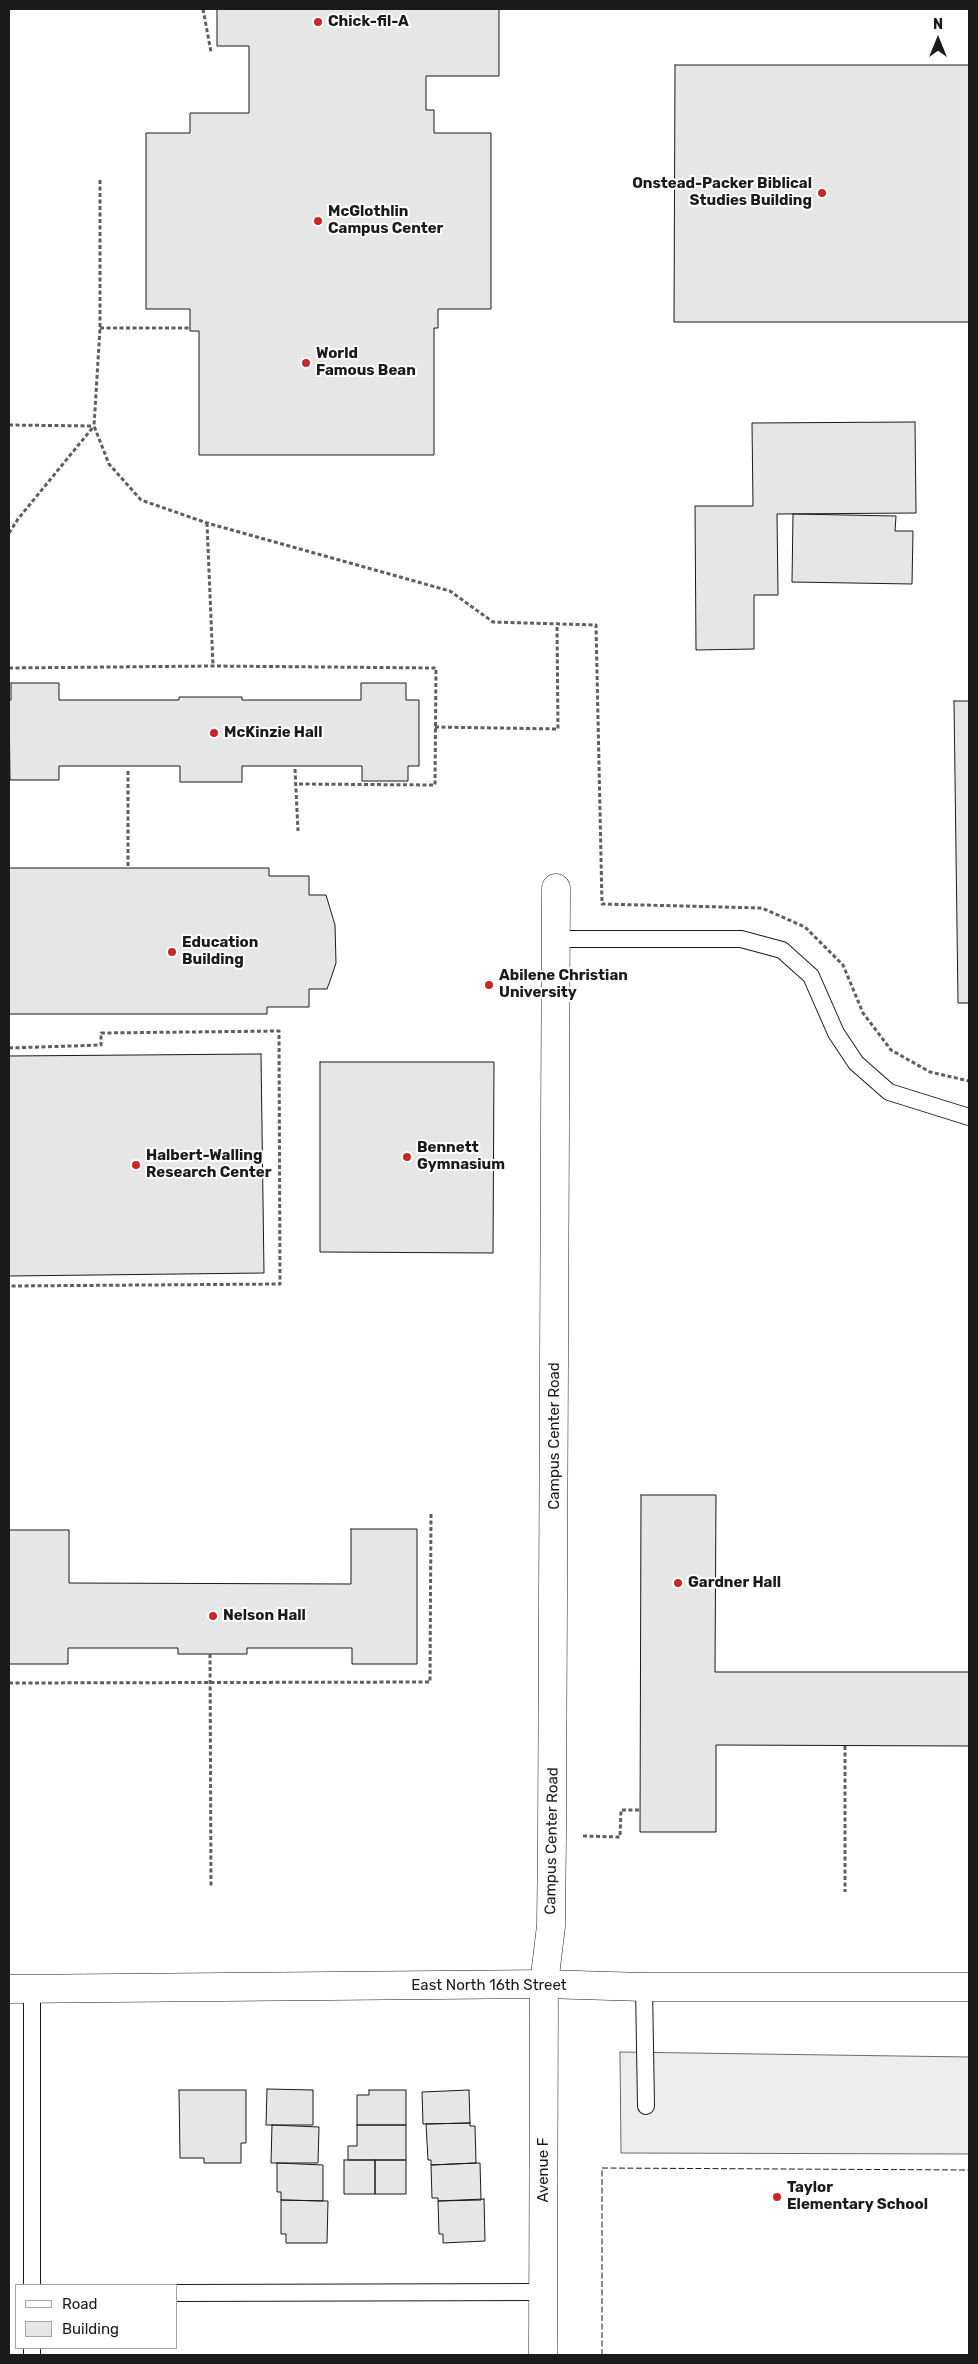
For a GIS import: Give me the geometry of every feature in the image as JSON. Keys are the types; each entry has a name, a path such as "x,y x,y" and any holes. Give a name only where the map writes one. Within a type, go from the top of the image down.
{"street":[{"name":"Campus Center Road","path":"544,1984 551,1926 552,1835 556,888"},
{"name":"East North 16th Street","path":"20,1989 544,1984 644,1987 969,1987"},
{"name":"Avenue F","path":"543,2355 544,1984"}],"lane":[{"path":"556,939 741,939 782,950 811,976 836,1032 856,1063 889,1092 969,1117"},
{"path":"644,1987 646,2106"},
{"path":"20,1989 32,2284"},
{"path":"178,2293 543,2292"}],"path":[{"path":"203,9 211,52"},
{"path":"100,180 100,328 94,426 109,464 141,500 207,523 450,591 493,622 596,624 602,904 762,908 805,927 843,965 864,1013 891,1050 930,1072 969,1081"},
{"path":"100,328 190,328"},
{"path":"9,425 94,426"},
{"path":"9,533 18,519 94,426"},
{"path":"207,523 213,666"},
{"path":"434,727 558,729 557,624"},
{"path":"9,668 213,666 436,668 435,785 297,784"},
{"path":"295,769 298,831"},
{"path":"128,771 128,868"},
{"path":"9,1048 101,1045 101,1033 279,1031 280,1284 9,1286"},
{"path":"9,1683 430,1682 431,1513"},
{"path":"210,1654 211,1888"},
{"path":"845,1746 845,1892"},
{"path":"552,1835 620,1837 621,1810 640,1810"}],"shaded area":[{"path":"620,2052 969,2057 969,2154 621,2153"}],"building":[{"name":"McGlothlin Campus Center","path":"217,9 499,9 499,76 426,76 426,110 434,110 434,133 491,133 491,309 438,309 438,328 434,328 434,455 199,455 199,331 190,331 190,309 146,309 146,133 190,133 190,113 249,113 249,46 217,46"},
{"name":"Onstead-Packer Biblical Studies Building","path":"675,65 969,65 969,322 674,322"},
{"path":"915,422 916,513 777,514 778,595 754,595 754,649 696,650 695,506 753,506 752,423"},
{"path":"793,514 896,516 895,531 913,531 912,584 792,582"},
{"name":"McKinzie Hall","path":"11,683 59,683 59,700 179,700 179,697 242,697 242,700 361,700 361,683 406,683 406,700 419,700 419,766 408,766 408,781 362,781 362,766 242,766 242,782 180,782 180,766 59,766 59,780 10,780 9,700 11,700"},
{"path":"954,701 969,701 969,1003 958,1003"},
{"name":"Education Building","path":"9,868 269,868 269,876 309,876 309,895 326,895 335,925 336,963 327,989 309,989 309,1007 267,1007 267,1014 9,1014"},
{"name":"Halbert-Walling Research Center","path":"261,1054 264,1273 9,1276 9,1056"},
{"name":"Bennett Gymnasium","path":"320,1062 494,1062 493,1253 320,1252"},
{"name":"Gardner Hall","path":"641,1495 716,1495 715,1672 969,1672 969,1746 716,1745 716,1832 640,1832"},
{"name":"Nelson Hall","path":"351,1529 417,1529 417,1664 352,1664 352,1648 247,1648 247,1654 178,1654 178,1648 68,1648 68,1664 9,1664 9,1530 69,1530 69,1583 351,1584"},
{"path":"267,2089 313,2090 313,2125 266,2125"},
{"path":"179,2090 246,2090 246,2143 241,2143 241,2163 204,2163 204,2158 180,2158"},
{"path":"369,2090 406,2090 406,2125 357,2125 357,2095 369,2095"},
{"path":"469,2090 470,2123 423,2124 422,2092"},
{"path":"470,2123 470,2126 475,2126 476,2163 431,2165 431,2160 428,2160 426,2124"},
{"path":"272,2125 319,2127 318,2163 271,2163"},
{"path":"357,2125 406,2125 406,2160 348,2160 348,2146 357,2146"},
{"path":"344,2160 375,2160 375,2194 344,2194"},
{"path":"375,2160 406,2160 406,2194 375,2194"},
{"path":"277,2163 323,2165 323,2201 281,2200 281,2192 277,2192"},
{"path":"480,2163 481,2200 438,2201 438,2198 432,2198 431,2165"},
{"path":"484,2199 485,2241 443,2243 443,2234 439,2234 438,2201"},
{"path":"281,2200 328,2201 327,2243 286,2243 286,2234 281,2234"}],"fence":[{"path":"602,2355 602,2168 969,2170"}],"place":[{"name":"Chick-fil-A","path":"318,22"},
{"name":"Onstead-Packer Biblical Studies Building","path":"822,193"},
{"name":"McGlothlin Campus Center","path":"318,221"},
{"name":"World Famous Bean","path":"306,363"},
{"name":"McKinzie Hall","path":"214,733"},
{"name":"Education Building","path":"172,952"},
{"name":"Abilene Christian University","path":"489,985"},
{"name":"Bennett Gymnasium","path":"407,1157"},
{"name":"Halbert-Walling Research Center","path":"136,1165"},
{"name":"Gardner Hall","path":"678,1583"},
{"name":"Nelson Hall","path":"213,1616"},
{"name":"Taylor Elementary School","path":"777,2197"}]}
